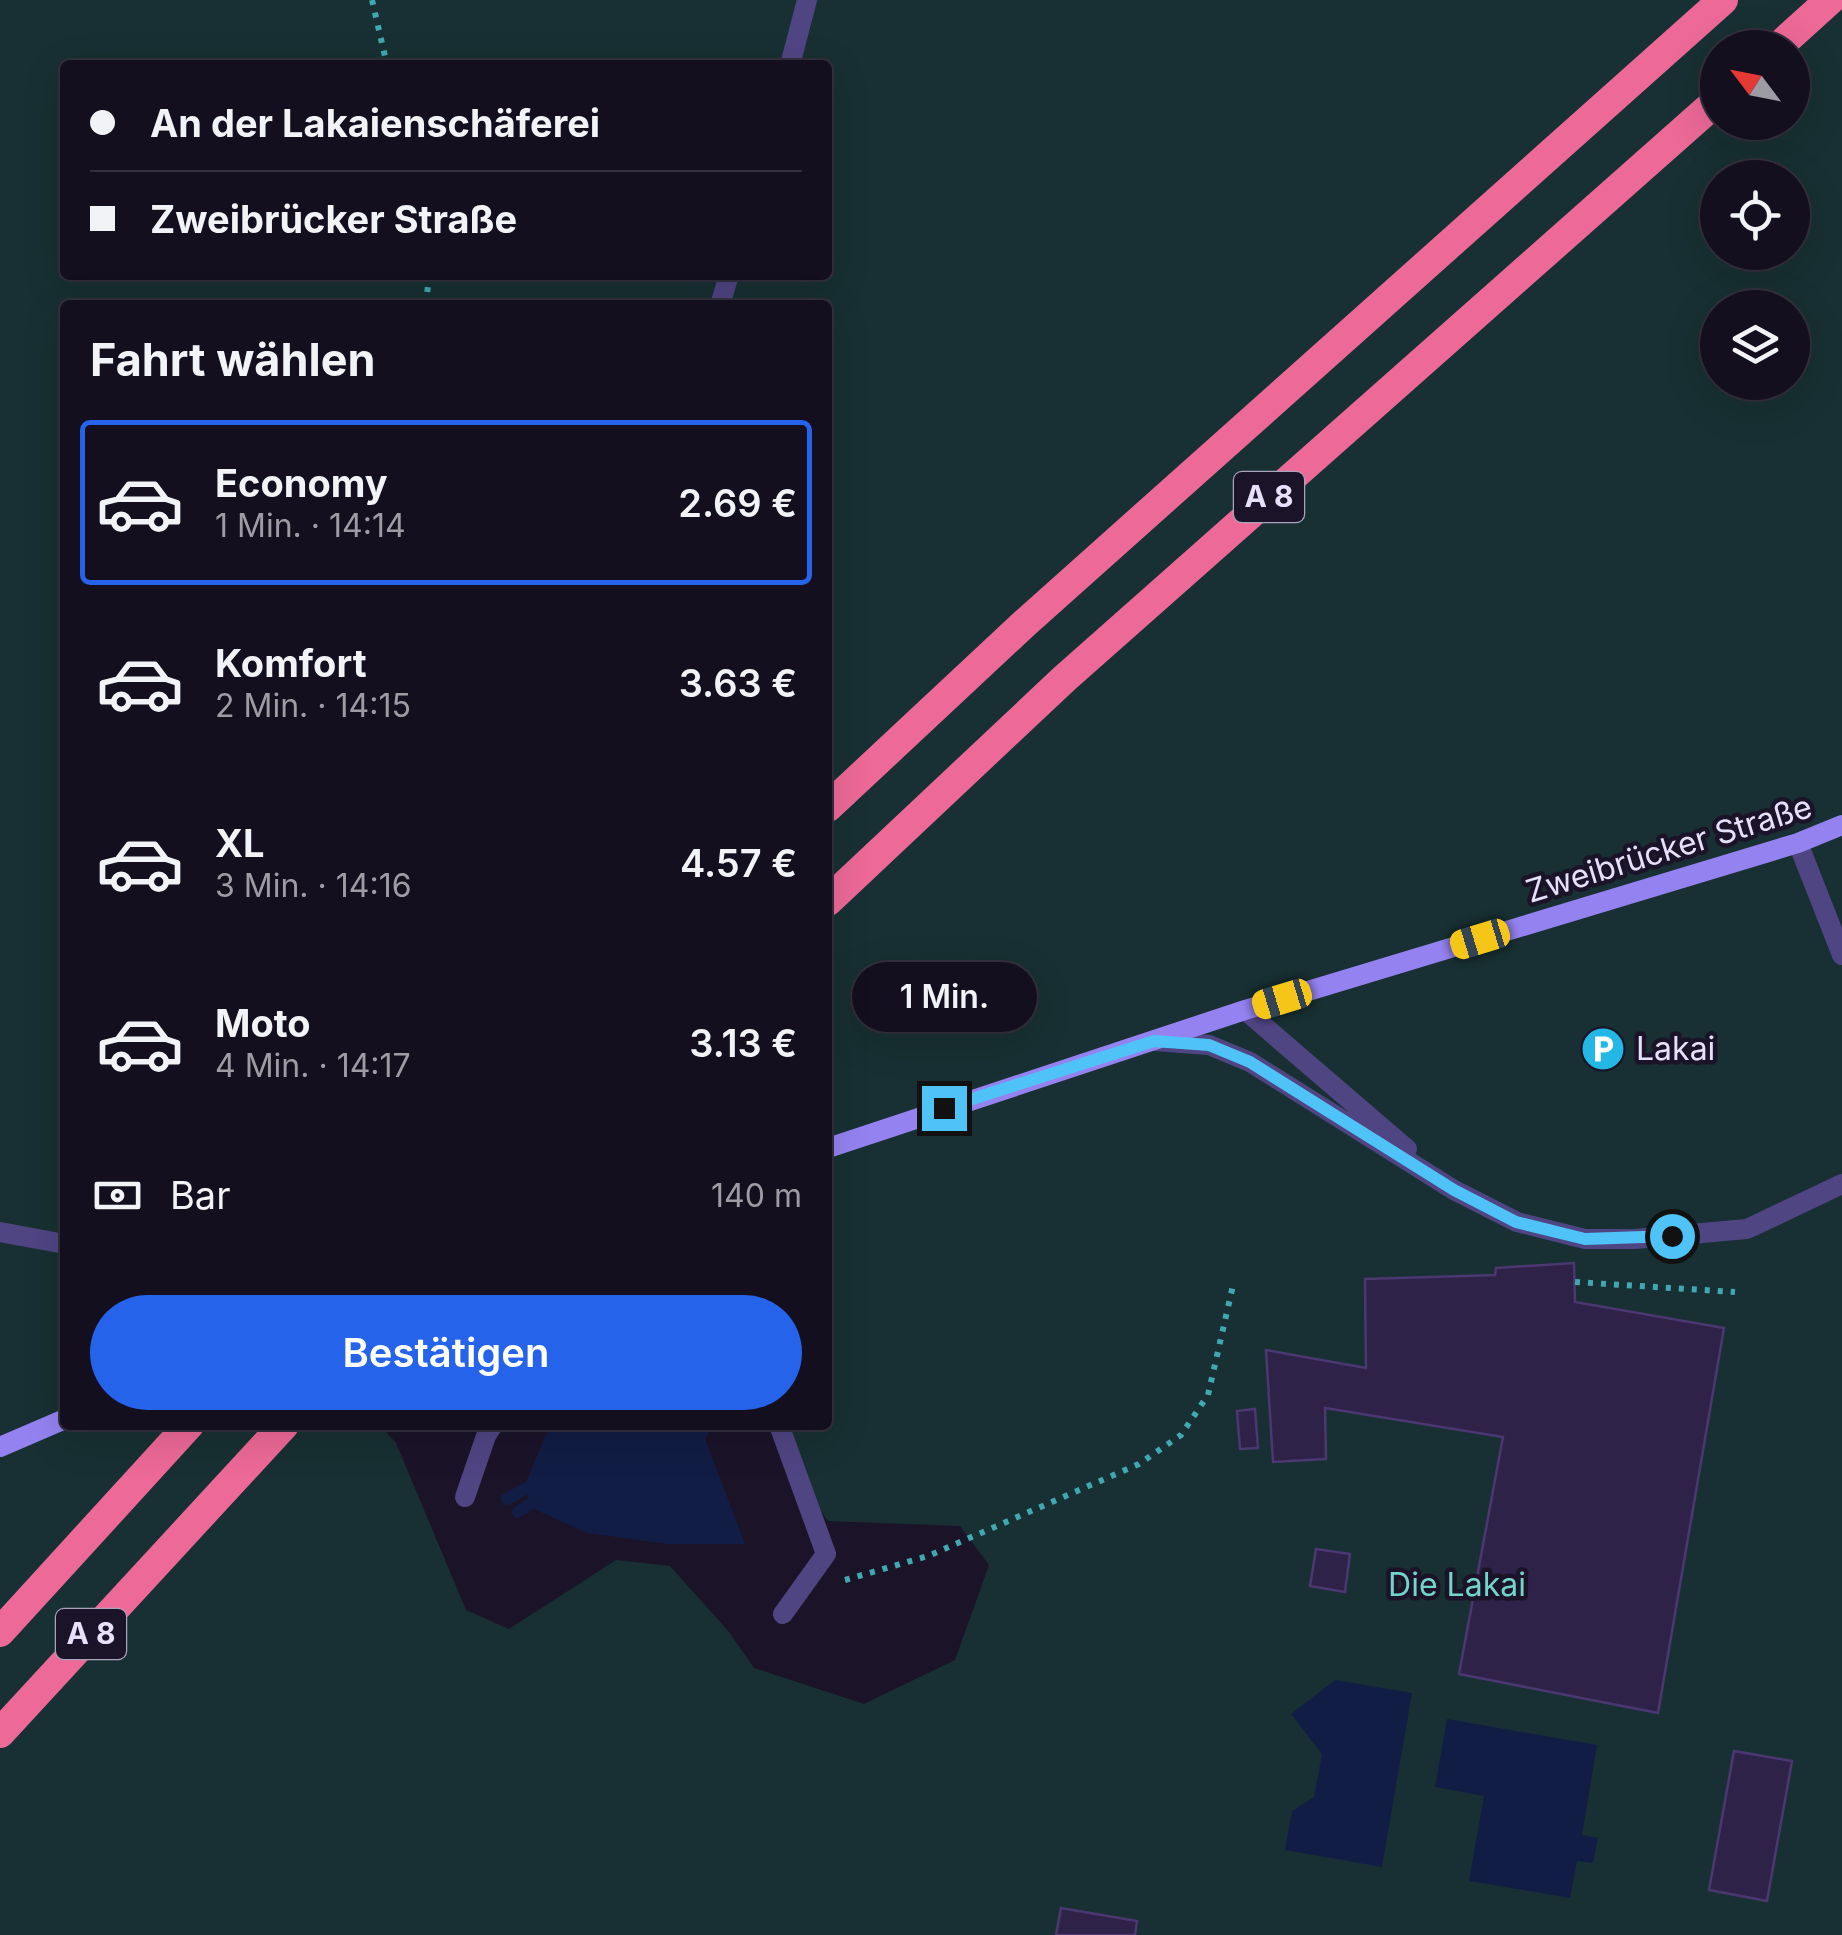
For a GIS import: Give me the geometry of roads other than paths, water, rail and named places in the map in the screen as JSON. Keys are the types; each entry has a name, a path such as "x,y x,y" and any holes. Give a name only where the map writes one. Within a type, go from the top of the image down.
{"highway":[{"name":"A 8","path":"832,802 1024,623 1723,0"},
{"path":"1797,30 1830,0"},
{"name":"A 8","path":"832,897 1064,679 1700,116"},
{"name":"A 8","path":"0,1632 184,1430"},
{"name":"A 8","path":"0,1733 279,1430"}],"main road":[{"name":"Zweibrücker Straße","path":"832,1147 1245,1010 1798,843 1842,825"},
{"path":"0,1447 60,1421"}],"lane":[{"path":"791,60 807,0"},
{"path":"1798,843 1842,955"},
{"path":"1245,1010 1454,1190"},
{"path":"1154,1041 1209,1045 1250,1062 1454,1190 1516,1222 1585,1239 1635,1239 1746,1229 1842,1184"},
{"path":"0,1232 60,1243"},
{"path":"465,1497 490,1430"},
{"path":"780,1430 826,1554 783,1614"}],"water":[{"path":"548,1430 710,1430 705,1439 745,1544 668,1544 587,1533 534,1509 524,1487"},
{"path":"1335,1680 1412,1693 1382,1867 1285,1850 1292,1811 1314,1797 1322,1754 1291,1714"},
{"path":"1447,1719 1597,1745 1582,1835 1598,1838 1593,1863 1577,1861 1570,1898 1469,1881 1484,1796 1435,1787"}],"waterway":[{"path":"507,1499 525,1489"},
{"path":"518,1512 532,1503"}],"place":[{"name":"Lakai","path":"1603,1049"}],"park label":[{"name":"Die Lakai","path":"1457,1585"}]}
